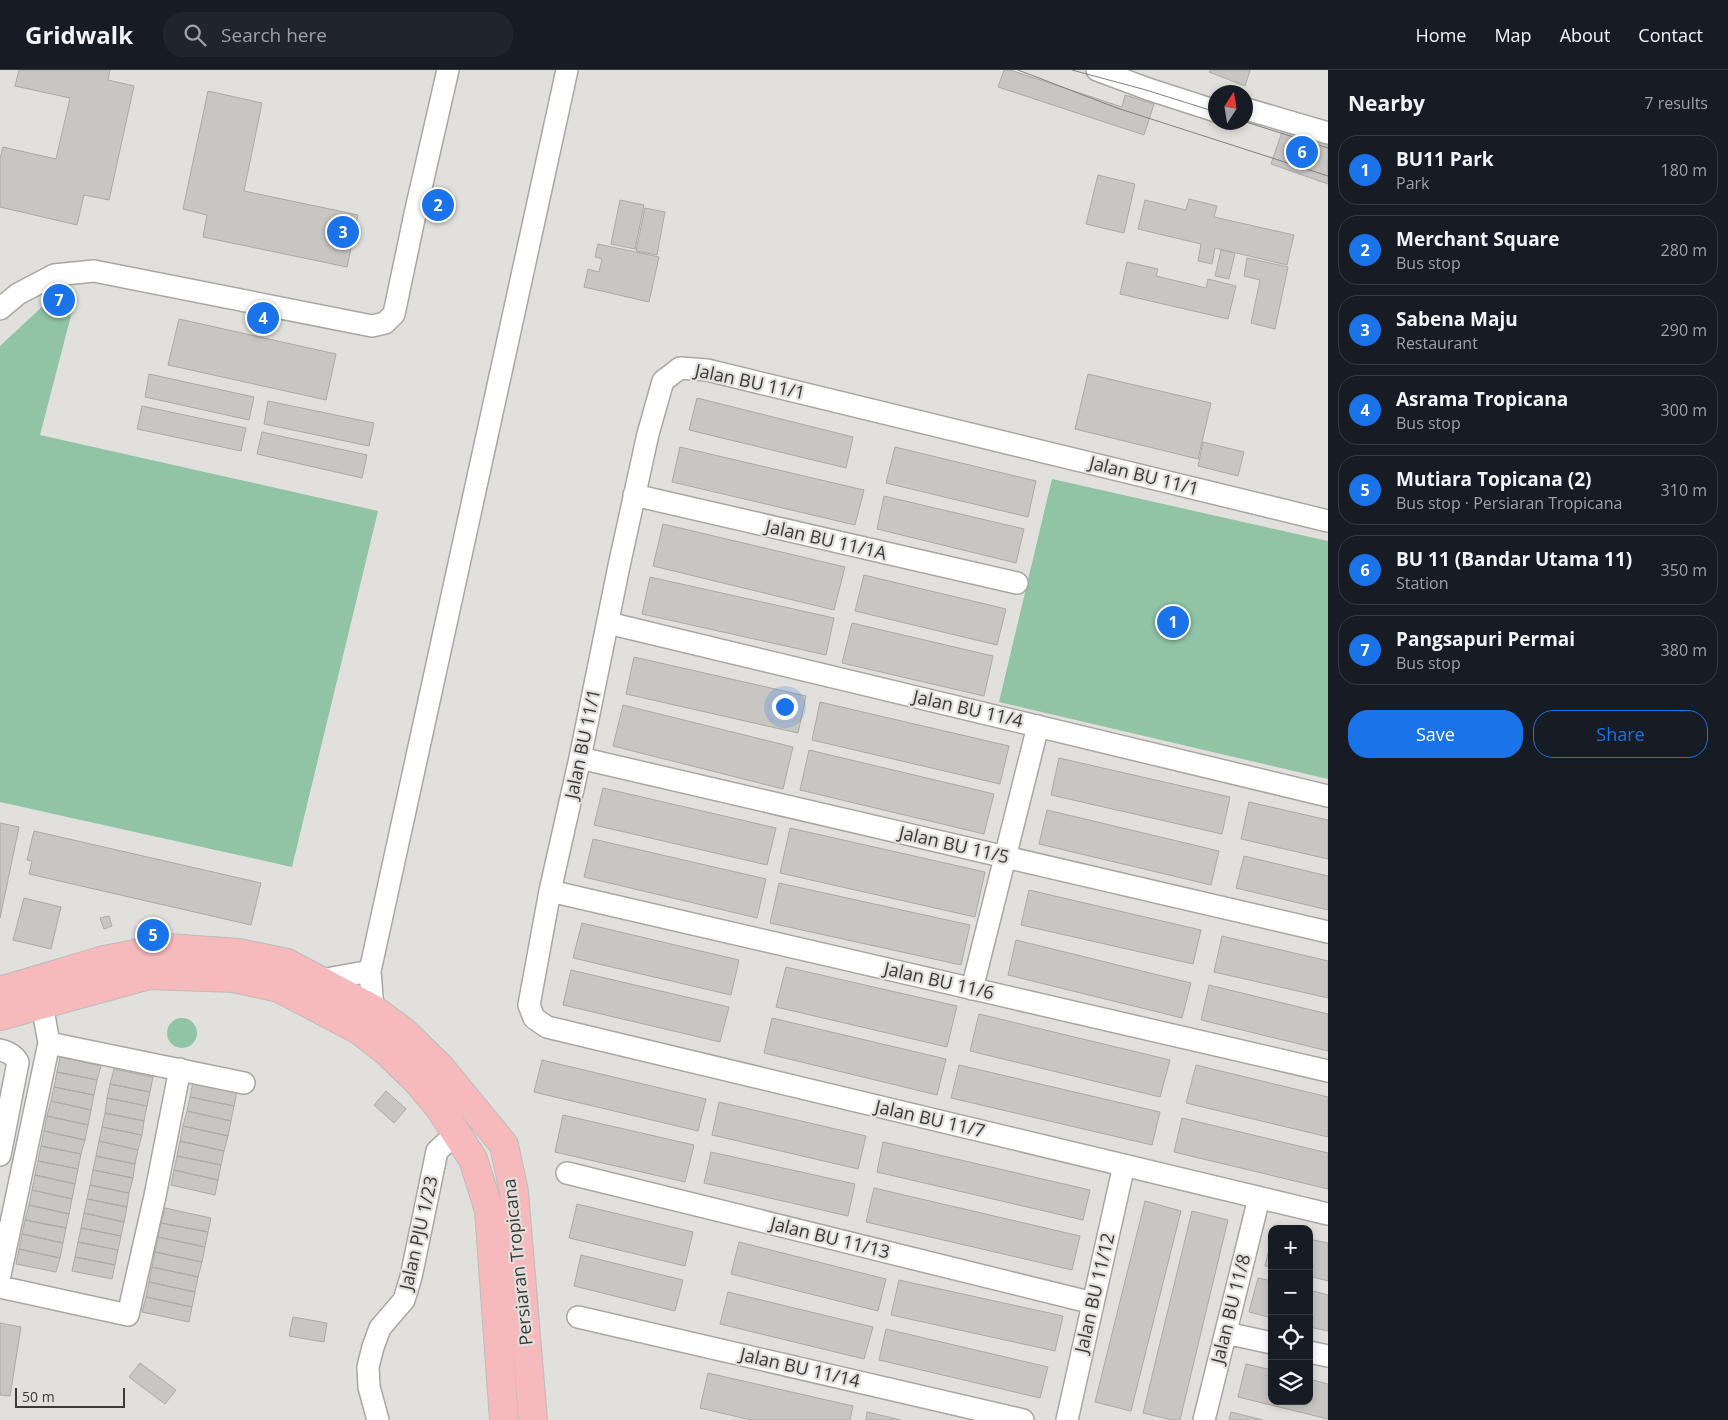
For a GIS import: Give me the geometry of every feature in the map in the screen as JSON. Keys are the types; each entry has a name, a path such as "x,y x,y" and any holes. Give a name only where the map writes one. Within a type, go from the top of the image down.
{"main road":[{"name":"Persiaran Tropicana","path":"0,991 104,960 167,948 239,953 287,963 373,1009 403,1031 440,1067 504,1145 514,1192 533,1420"},
{"name":"Persiaran Tropicana","path":"0,1016 149,975 234,978 279,988 366,1035 418,1082 454,1129 473,1159 489,1210 504,1420"},
{"path":"454,1129 466,1122 472,1105"},
{"path":"473,1159 479,1147 486,1143 493,1142 504,1145"}],"street":[{"path":"0,309 18,294 54,275 94,271 372,326 386,323 394,314 414,214 448,70"},
{"path":"373,1009 370,971 568,70"},
{"path":"1097,70 1208,108"},
{"path":"1132,70 1170,85 1208,97"},
{"path":"1253,111 1328,133"},
{"path":"1253,123 1328,145"},
{"name":"Jalan BU 11/1","path":"534,1018 528,1005 550,891 580,758 634,495 663,381 680,368 707,370 1328,520"},
{"name":"Jalan BU 11/1A","path":"634,495 1017,584"},
{"name":"Jalan BU 11/4","path":"608,623 1328,796"},
{"path":"972,989 1038,726"},
{"name":"Jalan BU 11/5","path":"580,758 1328,932"},
{"name":"Jalan BU 11/6","path":"550,891 1328,1072"},
{"path":"321,980 370,971"},
{"path":"0,1275 49,1043 42,1004"},
{"name":"Jalan BU 11/7","path":"534,1018 546,1027 1328,1214"},
{"path":"49,1043 244,1083"},
{"path":"0,1050 14,1056 18,1062 0,1155"},
{"path":"0,1287 128,1315 155,1196 180,1069"},
{"name":"Jalan PJU 1/23","path":"378,1420 369,1387 368,1367 373,1347 380,1328 404,1300 411,1277 437,1151 454,1129"},
{"name":"Jalan BU 11/12","path":"1067,1420 1124,1165"},
{"name":"Jalan BU 11/13","path":"567,1173 1093,1304"},
{"name":"Jalan BU 11/8","path":"1204,1420 1259,1198"},
{"name":"Jalan BU 11/14","path":"578,1317 1023,1420"},
{"path":"1226,1333 1268,1342"},
{"path":"1313,1353 1328,1356"}],"green space":[{"path":"45,304 74,304 40,435 378,511 292,867 0,802 0,346"},
{"path":"1052,479 1328,541 1328,779 999,702"},
{"path":"182,1018 193,1022 197,1033 193,1044 182,1048 171,1044 167,1033 171,1022"}],"building":[{"path":"19,70 110,70 108,80 134,86 109,200 84,195 77,225 0,207 0,159 3,147 56,159 70,98 15,86"},
{"path":"1004,70 1010,70 1122,107 1125,95 1154,104 1144,135 998,87"},
{"path":"1210,70 1250,70 1245,85 1209,72"},
{"path":"208,91 262,103 244,191 358,215 347,267 203,237 207,215 183,209"},
{"path":"1284,126 1328,141 1328,184 1271,164"},
{"path":"1098,175 1135,184 1124,233 1086,224"},
{"path":"1189,199 1217,206 1214,217 1294,235 1287,265 1215,248 1212,264 1198,261 1201,244 1138,229 1145,200 1186,210"},
{"path":"620,200 644,205 635,249 611,244"},
{"path":"645,208 665,212 657,255 636,251"},
{"path":"598,244 659,257 649,302 584,287 588,269 599,272 602,259 595,257"},
{"path":"1221,250 1235,253 1229,279 1215,276"},
{"path":"1247,258 1288,267 1275,329 1251,323 1260,280 1244,276"},
{"path":"1127,262 1158,269 1156,276 1206,288 1208,279 1236,286 1228,319 1120,294"},
{"path":"179,319 336,354 326,400 168,365"},
{"path":"149,374 254,397 249,420 145,397"},
{"path":"1088,374 1211,403 1198,459 1075,429"},
{"path":"697,398 853,437 846,468 689,430"},
{"path":"268,401 374,423 369,446 264,424"},
{"path":"142,406 246,428 241,451 137,429"},
{"path":"262,432 367,455 362,478 257,454"},
{"path":"1203,442 1244,452 1238,476 1198,466"},
{"path":"680,447 864,490 855,525 672,482"},
{"path":"895,447 1036,481 1028,517 886,483"},
{"path":"884,496 1024,529 1016,563 877,529"},
{"path":"663,524 845,567 834,610 653,566"},
{"path":"864,575 1006,609 997,645 855,611"},
{"path":"650,577 834,618 826,655 642,614"},
{"path":"852,623 993,656 984,696 842,663"},
{"path":"634,657 806,696 798,733 626,694"},
{"path":"820,702 1009,746 1000,784 812,740"},
{"path":"623,705 793,747 783,789 613,746"},
{"path":"809,750 994,794 984,834 800,790"},
{"path":"1059,758 1230,797 1222,834 1051,795"},
{"path":"603,788 776,828 767,865 594,825"},
{"path":"1249,802 1328,820 1328,859 1241,839"},
{"path":"1047,810 1219,851 1211,885 1039,844"},
{"path":"0,823 19,827 0,918"},
{"path":"790,828 985,872 975,917 780,873"},
{"path":"34,831 261,883 251,925 29,874 32,861 27,860"},
{"path":"593,839 766,879 757,918 584,877"},
{"path":"1244,856 1328,876 1328,910 1236,888"},
{"path":"779,883 970,925 961,965 770,923"},
{"path":"1029,890 1201,930 1193,964 1021,925"},
{"path":"24,898 61,907 51,949 13,940"},
{"path":"109,916 112,926 104,929 100,918"},
{"path":"582,923 739,960 731,995 573,958"},
{"path":"1222,936 1328,961 1328,998 1214,972"},
{"path":"1016,940 1191,983 1182,1018 1008,975"},
{"path":"786,967 957,1006 947,1047 776,1007"},
{"path":"571,970 729,1007 720,1042 563,1005"},
{"path":"1209,985 1328,1014 1328,1051 1201,1020"},
{"path":"979,1014 1170,1060 1160,1097 970,1051"},
{"path":"772,1018 946,1059 937,1095 764,1053"},
{"path":"60,1057 101,1066 97,1080 57,1072"},
{"path":"542,1060 706,1099 698,1131 534,1092"},
{"path":"959,1065 1160,1112 1152,1145 951,1098"},
{"path":"1196,1065 1328,1097 1328,1137 1186,1103"},
{"path":"114,1069 153,1077 150,1092 110,1084"},
{"path":"57,1072 97,1080 94,1095 54,1087"},
{"path":"193,1082 237,1091 234,1106 190,1097"},
{"path":"110,1084 150,1092 147,1106 107,1098"},
{"path":"54,1087 94,1095 91,1110 51,1101"},
{"path":"386,1091 406,1109 394,1123 374,1105"},
{"path":"190,1097 234,1106 231,1121 187,1111"},
{"path":"107,1098 147,1106 144,1121 105,1113"},
{"path":"51,1101 91,1110 88,1125 47,1116"},
{"path":"719,1102 866,1136 858,1169 712,1135"},
{"path":"187,1111 231,1121 228,1136 183,1126"},
{"path":"105,1113 144,1121 142,1135 102,1127"},
{"path":"563,1115 694,1145 685,1182 555,1152"},
{"path":"47,1116 88,1125 85,1140 44,1131"},
{"path":"1182,1118 1328,1153 1328,1189 1174,1152"},
{"path":"183,1126 228,1136 224,1151 180,1141"},
{"path":"102,1127 142,1135 138,1150 99,1141"},
{"path":"44,1131 85,1140 81,1154 41,1146"},
{"path":"99,1141 138,1150 135,1164 96,1156"},
{"path":"180,1141 224,1151 221,1165 177,1156"},
{"path":"883,1142 1090,1190 1083,1220 877,1172"},
{"path":"41,1146 81,1154 78,1169 38,1161"},
{"path":"711,1152 855,1184 848,1216 704,1183"},
{"path":"96,1156 135,1164 133,1178 93,1170"},
{"path":"177,1156 221,1165 218,1180 174,1170"},
{"path":"38,1161 78,1169 75,1184 35,1175"},
{"path":"93,1170 133,1178 129,1193 90,1185"},
{"path":"174,1170 218,1180 215,1195 171,1185"},
{"path":"35,1175 75,1184 72,1199 32,1190"},
{"path":"90,1185 129,1193 127,1207 87,1199"},
{"path":"874,1188 1080,1236 1072,1270 866,1222"},
{"path":"32,1190 72,1199 69,1214 29,1205"},
{"path":"87,1199 127,1207 124,1222 84,1213"},
{"path":"1145,1201 1181,1211 1131,1411 1095,1402"},
{"path":"577,1204 693,1232 685,1266 569,1238"},
{"path":"29,1205 69,1214 66,1228 25,1220"},
{"path":"165,1208 211,1218 208,1232 161,1223"},
{"path":"1192,1211 1228,1220 1180,1420 1172,1420 1143,1413"},
{"path":"84,1213 124,1222 121,1236 81,1228"},
{"path":"25,1220 66,1228 63,1243 22,1234"},
{"path":"161,1223 208,1232 205,1247 158,1237"},
{"path":"81,1228 121,1236 118,1250 78,1242"},
{"path":"22,1234 63,1243 60,1258 19,1249"},
{"path":"158,1237 205,1247 202,1262 155,1252"},
{"path":"1313,1240 1328,1243 1328,1281 1313,1277"},
{"path":"78,1242 118,1250 115,1265 75,1257"},
{"path":"739,1242 886,1279 878,1311 731,1274"},
{"path":"19,1249 60,1258 56,1272 16,1264"},
{"path":"155,1252 202,1262 198,1277 152,1267"},
{"path":"1268,1254 1268,1266 1265,1266"},
{"path":"581,1255 683,1280 675,1311 574,1286"},
{"path":"75,1257 115,1265 112,1279 72,1271"},
{"path":"152,1267 198,1277 195,1292 149,1282"},
{"path":"1258,1278 1268,1280 1268,1317 1249,1312"},
{"path":"899,1280 1063,1316 1055,1351 891,1315"},
{"path":"149,1282 195,1292 192,1307 146,1297"},
{"path":"1313,1291 1328,1295 1328,1331 1313,1328"},
{"path":"728,1292 873,1327 864,1359 720,1324"},
{"path":"146,1297 192,1307 189,1322 142,1312"},
{"path":"293,1317 327,1323 324,1342 289,1336"},
{"path":"0,1323 21,1327 10,1396 0,1395"},
{"path":"886,1329 1048,1367 1040,1398 879,1360"},
{"path":"140,1363 176,1390 165,1404 129,1377"},
{"path":"1246,1364 1268,1369 1268,1404 1238,1397"},
{"path":"708,1373 853,1406 850,1420 751,1420 700,1408"},
{"path":"1313,1380 1328,1384 1328,1419 1271,1405 1313,1405"},
{"path":"867,1412 901,1420 866,1420"},
{"path":"1231,1412 1263,1420 1229,1420"}],"tram line":[{"path":"1018,70 1117,108 1328,176"},
{"path":"1072,70 1208,109"},
{"path":"1253,124 1328,148"}],"place":[{"name":"BU 11 (Bandar Utama 11)","path":"1302,152"},
{"name":"Merchant Square","path":"438,205"},
{"name":"Sabena Maju","path":"343,232"},
{"name":"Pangsapuri Permai","path":"59,300"},
{"name":"Asrama Tropicana","path":"263,318"},
{"name":"BU11 Park","path":"1173,622"},
{"name":"Mutiara Topicana (2)","path":"153,935"}]}
